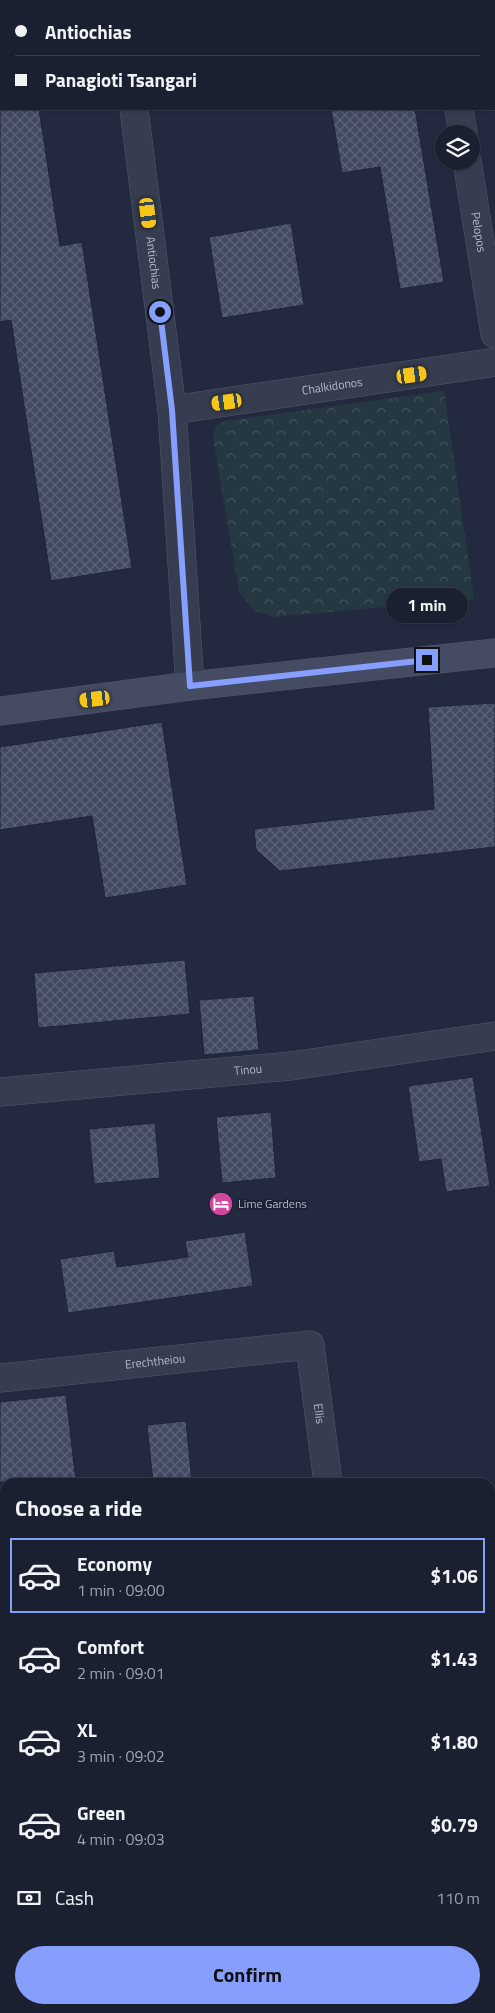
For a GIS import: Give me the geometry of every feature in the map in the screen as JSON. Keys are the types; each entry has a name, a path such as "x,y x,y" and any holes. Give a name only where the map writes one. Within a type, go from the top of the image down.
{"main road":[{"path":"0,711 190,686 495,652"}],"street":[{"name":"Antiochias","path":"134,110 172,410 190,686"},
{"path":"459,110 462,125"},
{"name":"Pelopos","path":"468,170 495,334"},
{"name":"Chalkidonos","path":"172,410 495,362"},
{"name":"Tinou","path":"0,1092 291,1066 495,1036"},
{"name":"Erechtheiou","path":"0,1378 310,1345"},
{"name":"Ellis","path":"310,1345 327,1478"}],"green space":[{"path":"444,391 474,599 273,617 254,610 239,592 213,437 216,426 225,421"}],"building":[{"path":"0,110 39,110 60,246 82,242 132,568 51,581 11,320 0,322"},
{"path":"331,110 415,110 444,282 400,289 380,167 342,173"},
{"path":"291,223 304,305 222,318 209,237"},
{"path":"495,703 495,847 280,871 256,850 254,829 434,809 428,707"},
{"path":"162,722 187,885 105,898 92,816 0,830 0,747"},
{"path":"185,960 190,1014 38,1028 34,973"},
{"path":"254,996 259,1050 204,1055 199,1000"},
{"path":"473,1077 490,1186 446,1192 441,1159 419,1162 408,1086"},
{"path":"271,1112 276,1178 222,1183 216,1117"},
{"path":"155,1123 160,1178 94,1184 89,1129"},
{"path":"245,1232 253,1286 68,1313 60,1259 114,1251 117,1267 188,1257 185,1241"},
{"path":"66,1395 76,1478 0,1478 0,1402"},
{"path":"186,1421 192,1478 153,1478 147,1425"}],"place":[{"name":"Lime Gardens","path":"221,1204"}],"route":[{"path":"160,312 172,410 190,686 427,660"}]}
